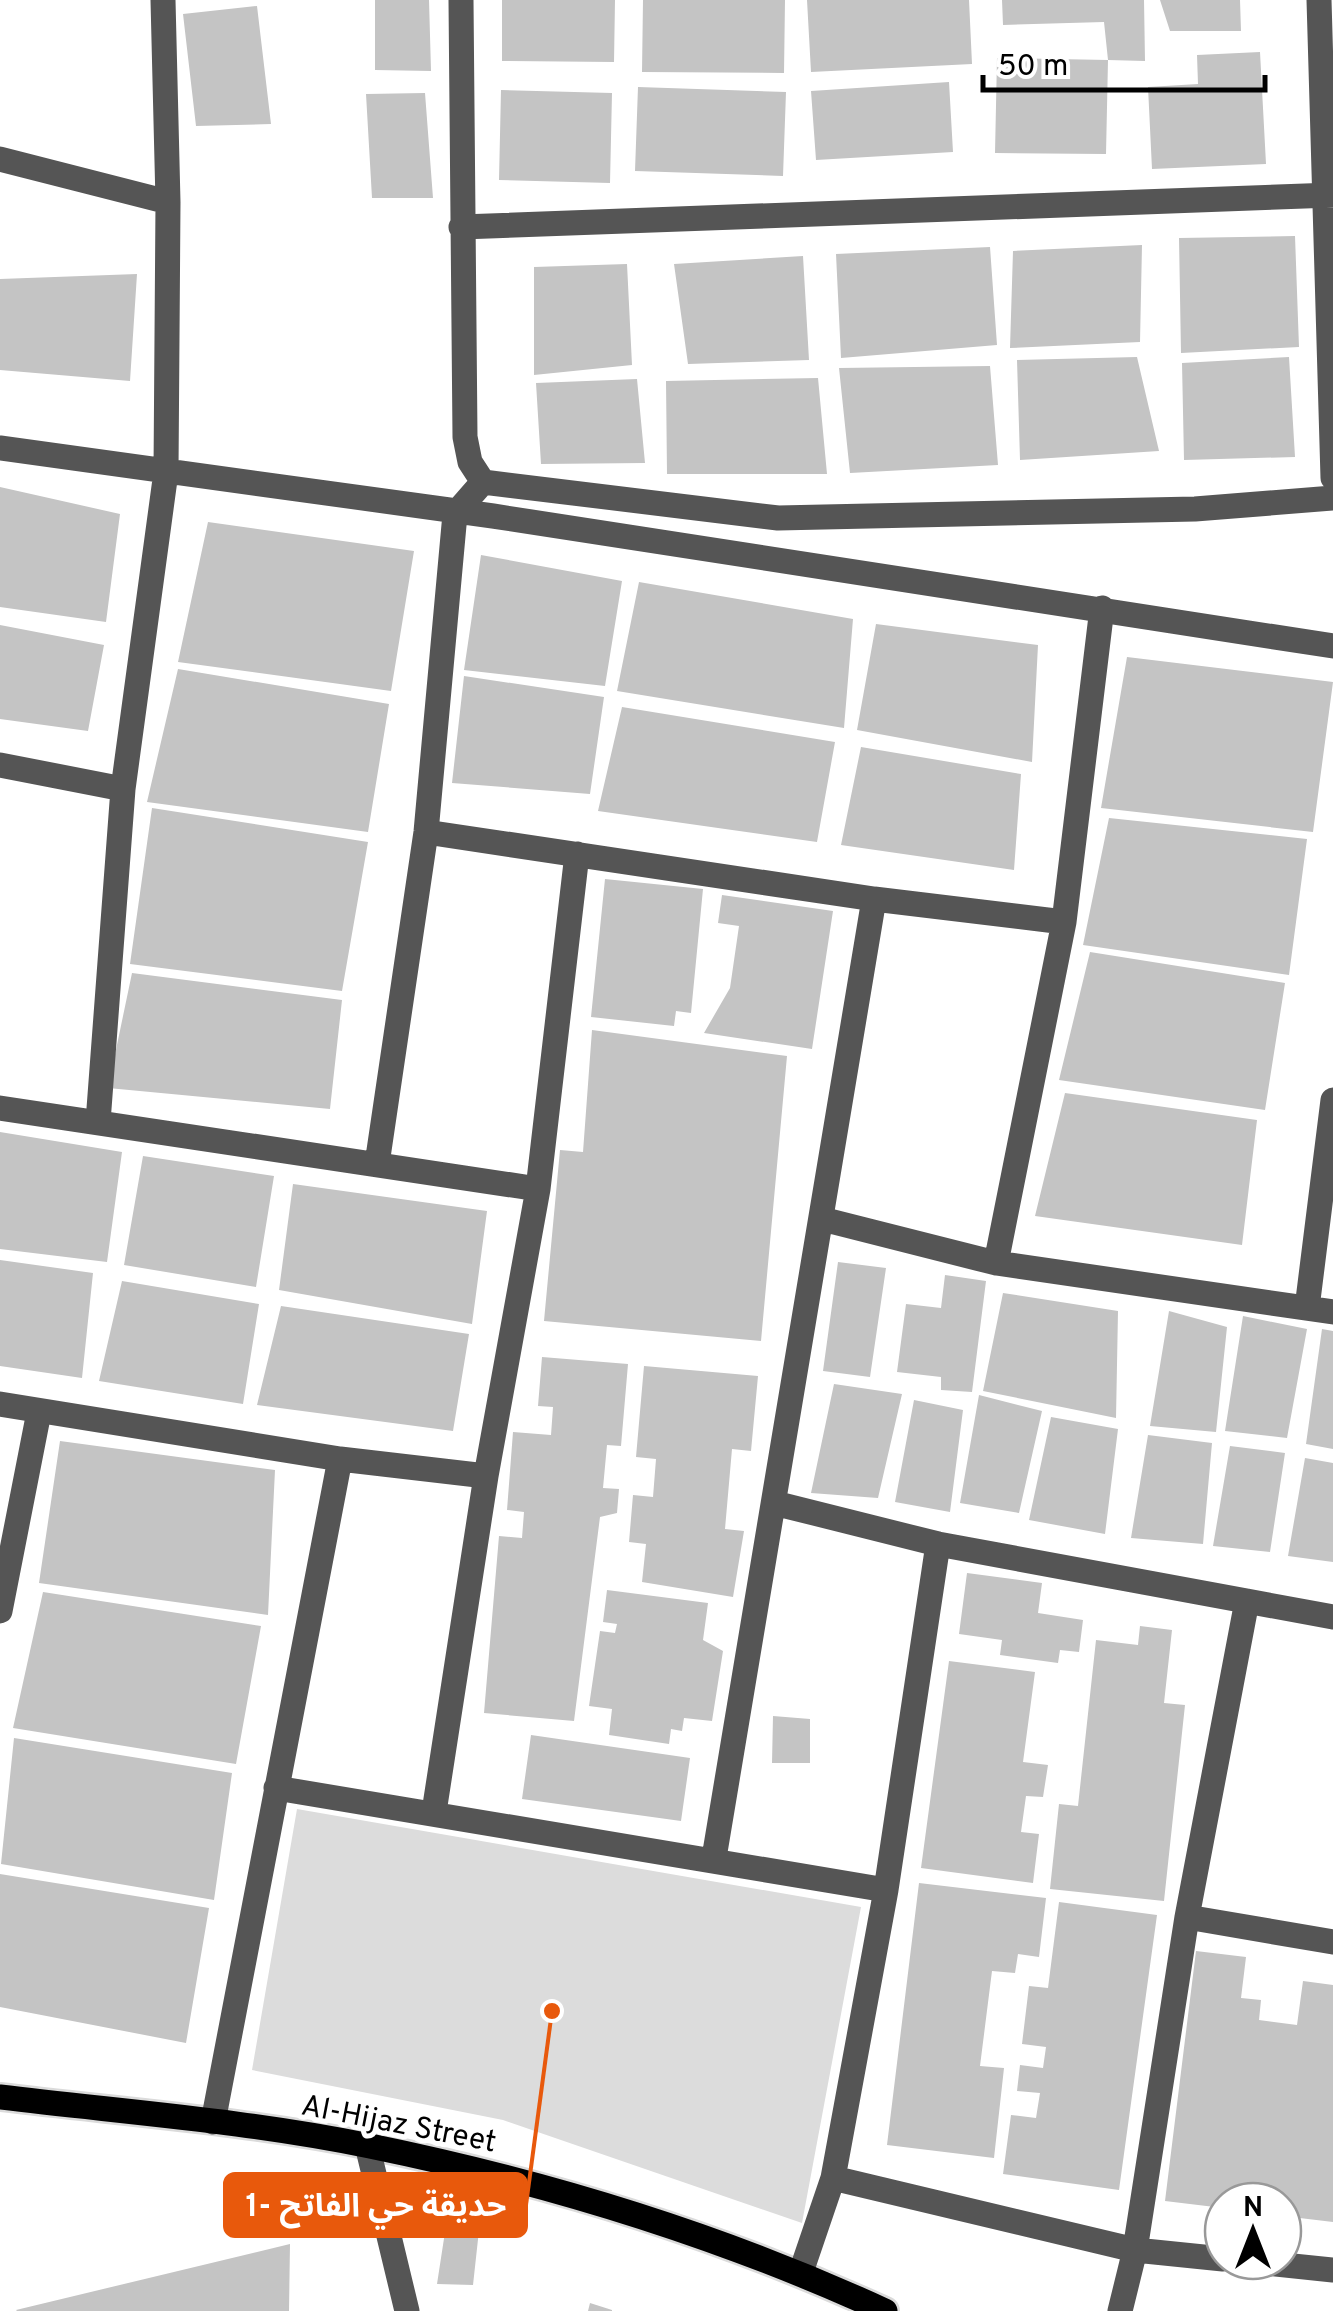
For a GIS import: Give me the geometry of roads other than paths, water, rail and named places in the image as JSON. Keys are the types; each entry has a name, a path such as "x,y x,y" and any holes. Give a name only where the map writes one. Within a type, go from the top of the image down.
{"main road":[{"name":"Al-Hijaz Street","path":"0,2097 367,2145 520,2180 801,2272 885,2311"}],"street":[{"path":"98,1122 123,789 166,472 168,202 163,0"},
{"path":"461,0 466,437 470,462 483,482"},
{"path":"1319,0 1329,196 1333,478"},
{"path":"0,159 168,202"},
{"path":"461,227 1329,196"},
{"path":"0,448 455,514 493,516 1333,646"},
{"path":"483,482 778,518 1195,509 1333,498"},
{"path":"377,1164 426,832 455,514 483,482"},
{"path":"996,1263 1064,922 1102,608"},
{"path":"0,765 123,789"},
{"path":"426,832 874,899 1064,922"},
{"path":"434,1812 486,1476 538,1189 577,854"},
{"path":"714,1858 874,899"},
{"path":"822,1219 996,1263 1320,1310 1333,1100"},
{"path":"0,1108 538,1189"},
{"path":"0,1404 340,1459 486,1476"},
{"path":"0,1611 39,1412"},
{"path":"213,2122 340,1459"},
{"path":"774,1503 938,1544 1333,1618"},
{"path":"801,2272 833,2178 886,1890 938,1544"},
{"path":"1120,2311 1135,2250 1187,1917 1247,1602"},
{"path":"276,1788 714,1858 886,1890"},
{"path":"1187,1917 1333,1942"},
{"path":"367,2145 407,2311"},
{"path":"833,2178 1135,2250 1203,2256"},
{"path":"1303,2267 1333,2270"}],"place":[{"name":"حديقة حي الفاتح -1","path":"552,2011"}]}
